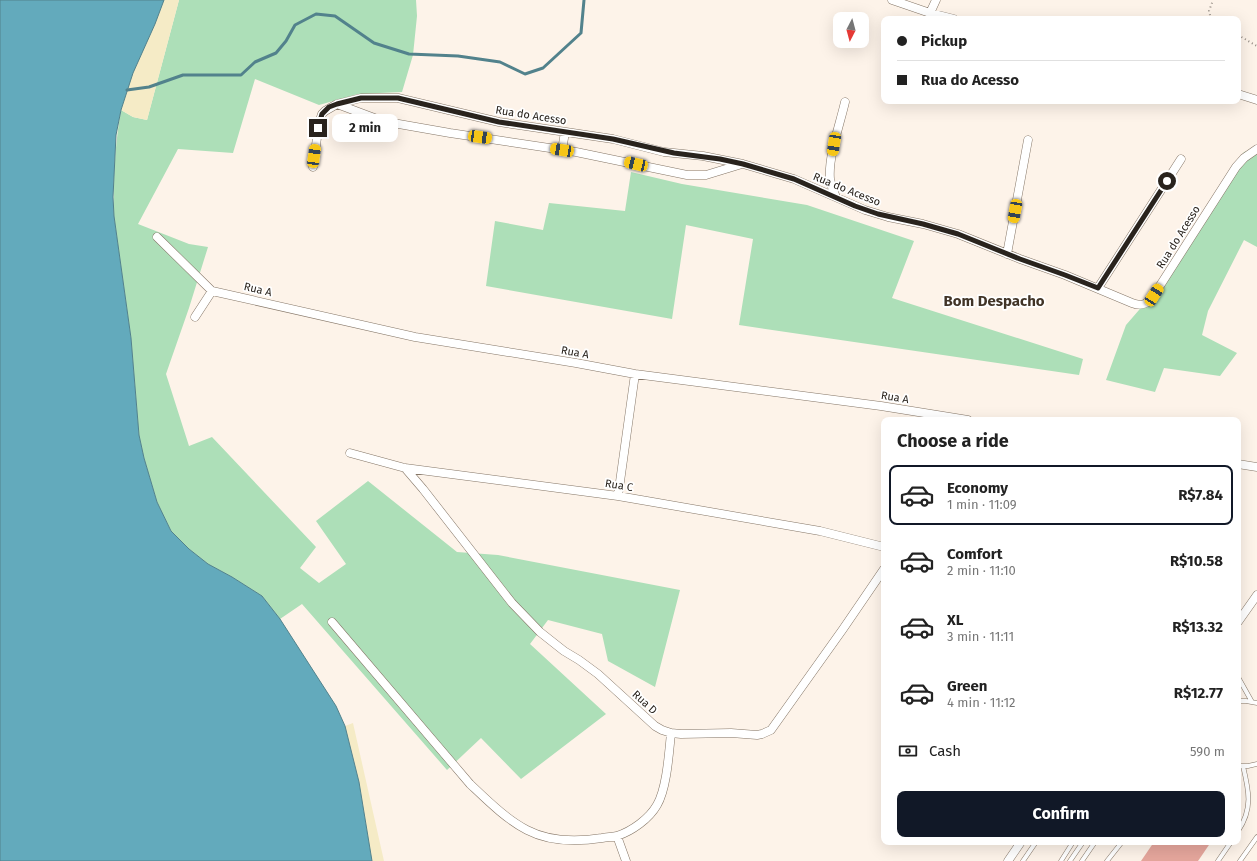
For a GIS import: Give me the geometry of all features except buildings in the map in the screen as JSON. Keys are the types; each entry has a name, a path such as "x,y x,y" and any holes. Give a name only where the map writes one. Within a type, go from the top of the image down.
{"street":[{"path":"892,0 942,16"},
{"path":"930,13 936,0"},
{"path":"1241,95 1257,100"},
{"name":"Rua do Acesso","path":"313,167 319,123 322,114 329,107 361,98 398,98 499,122 613,139 664,152 704,156 743,164 794,179 865,210 958,234 1098,288 1137,305 1147,304 1150,301 1230,176 1244,158 1257,149"},
{"path":"836,197 831,186 831,165 834,144 845,102"},
{"path":"337,104 377,119 450,133 562,150 694,176 710,174 743,164"},
{"path":"562,150 565,132"},
{"path":"1007,254 1028,140"},
{"path":"1098,288 1181,159"},
{"path":"157,237 212,291 195,317"},
{"name":"Rua A","path":"212,291 415,337 635,374 881,406 949,417"},
{"path":"618,496 635,374"},
{"name":"Rua C","path":"350,453 405,468 618,496 820,531 881,546"},
{"path":"1241,464 1257,467"},
{"name":"Rua D","path":"405,468 512,603 540,632 564,651 598,674 655,726 671,733 731,733 757,735 771,730 881,573"},
{"path":"1241,618 1257,595"},
{"path":"332,622 470,784 504,814 528,830 542,836 562,840 590,840 617,836 644,820 658,804 666,774 671,733"},
{"path":"617,836 626,861"},
{"path":"1008,861 1019,845"}],"lane":[{"path":"1241,681 1255,702"},
{"path":"1241,701 1255,702"},
{"path":"1241,766 1257,764"},
{"path":"1241,768 1248,785 1249,797 1248,808 1241,826"},
{"path":"1240,861 1257,837"},
{"path":"1024,861 1034,845"},
{"path":"1061,861 1071,845"},
{"path":"1070,861 1081,845"},
{"path":"1082,861 1093,845"},
{"path":"1107,861 1120,845"},
{"path":"1218,861 1229,845"}],"path":[{"path":"1210,16 1209,11 1213,0"},
{"path":"1241,37 1257,46"}],"green space":[{"path":"179,0 416,0 417,16 413,55 402,92 358,94 319,105 255,79 233,153 178,149 138,224 189,244 208,247 166,374 189,446 212,437 316,547 300,568 319,583 346,564 316,521 368,481 457,552 498,555 680,590 655,687 608,661 602,634 548,620 530,644 606,714 521,779 481,738 447,770 302,604 280,619 262,596 208,564 189,549 171,531 157,502 139,435 131,338 114,216 114,176 117,136 121,110 133,117 147,120"},
{"path":"1257,148 1257,247 1244,240 1208,311 1202,335 1237,353 1220,376 1164,368 1155,392 1106,380 1126,325 1139,310 1244,152"},
{"path":"631,172 682,184 807,205 914,241 892,298 1083,359 1079,375 739,325 753,239 686,225 672,319 486,286 495,221 543,230 549,203 625,211"}],"sand":[{"path":"164,0 179,0 147,120 133,117 121,110 133,73"},
{"path":"353,723 384,861 372,861 359,782 345,726"}],"water":[{"path":"0,0 164,0 133,73 121,110 116,135 113,197 114,216 131,338 139,435 144,458 157,502 171,531 189,549 208,564 262,596 280,619 336,706 345,726 359,782 372,861 0,861"}],"waterway":[{"path":"127,90 149,87 183,75 241,75 255,62 276,53 286,41 295,25 316,14 335,16 374,43 409,54 458,56 500,62 525,74 543,68 581,33 584,0"}],"district":[{"name":"Bom Despacho","path":"994,301"}],"route":[{"path":"318,128 322,114 329,107 337,104 361,98 398,98 499,122 613,139 652,149 720,159 794,179 865,210 958,234 1098,288 1167,181"}]}
